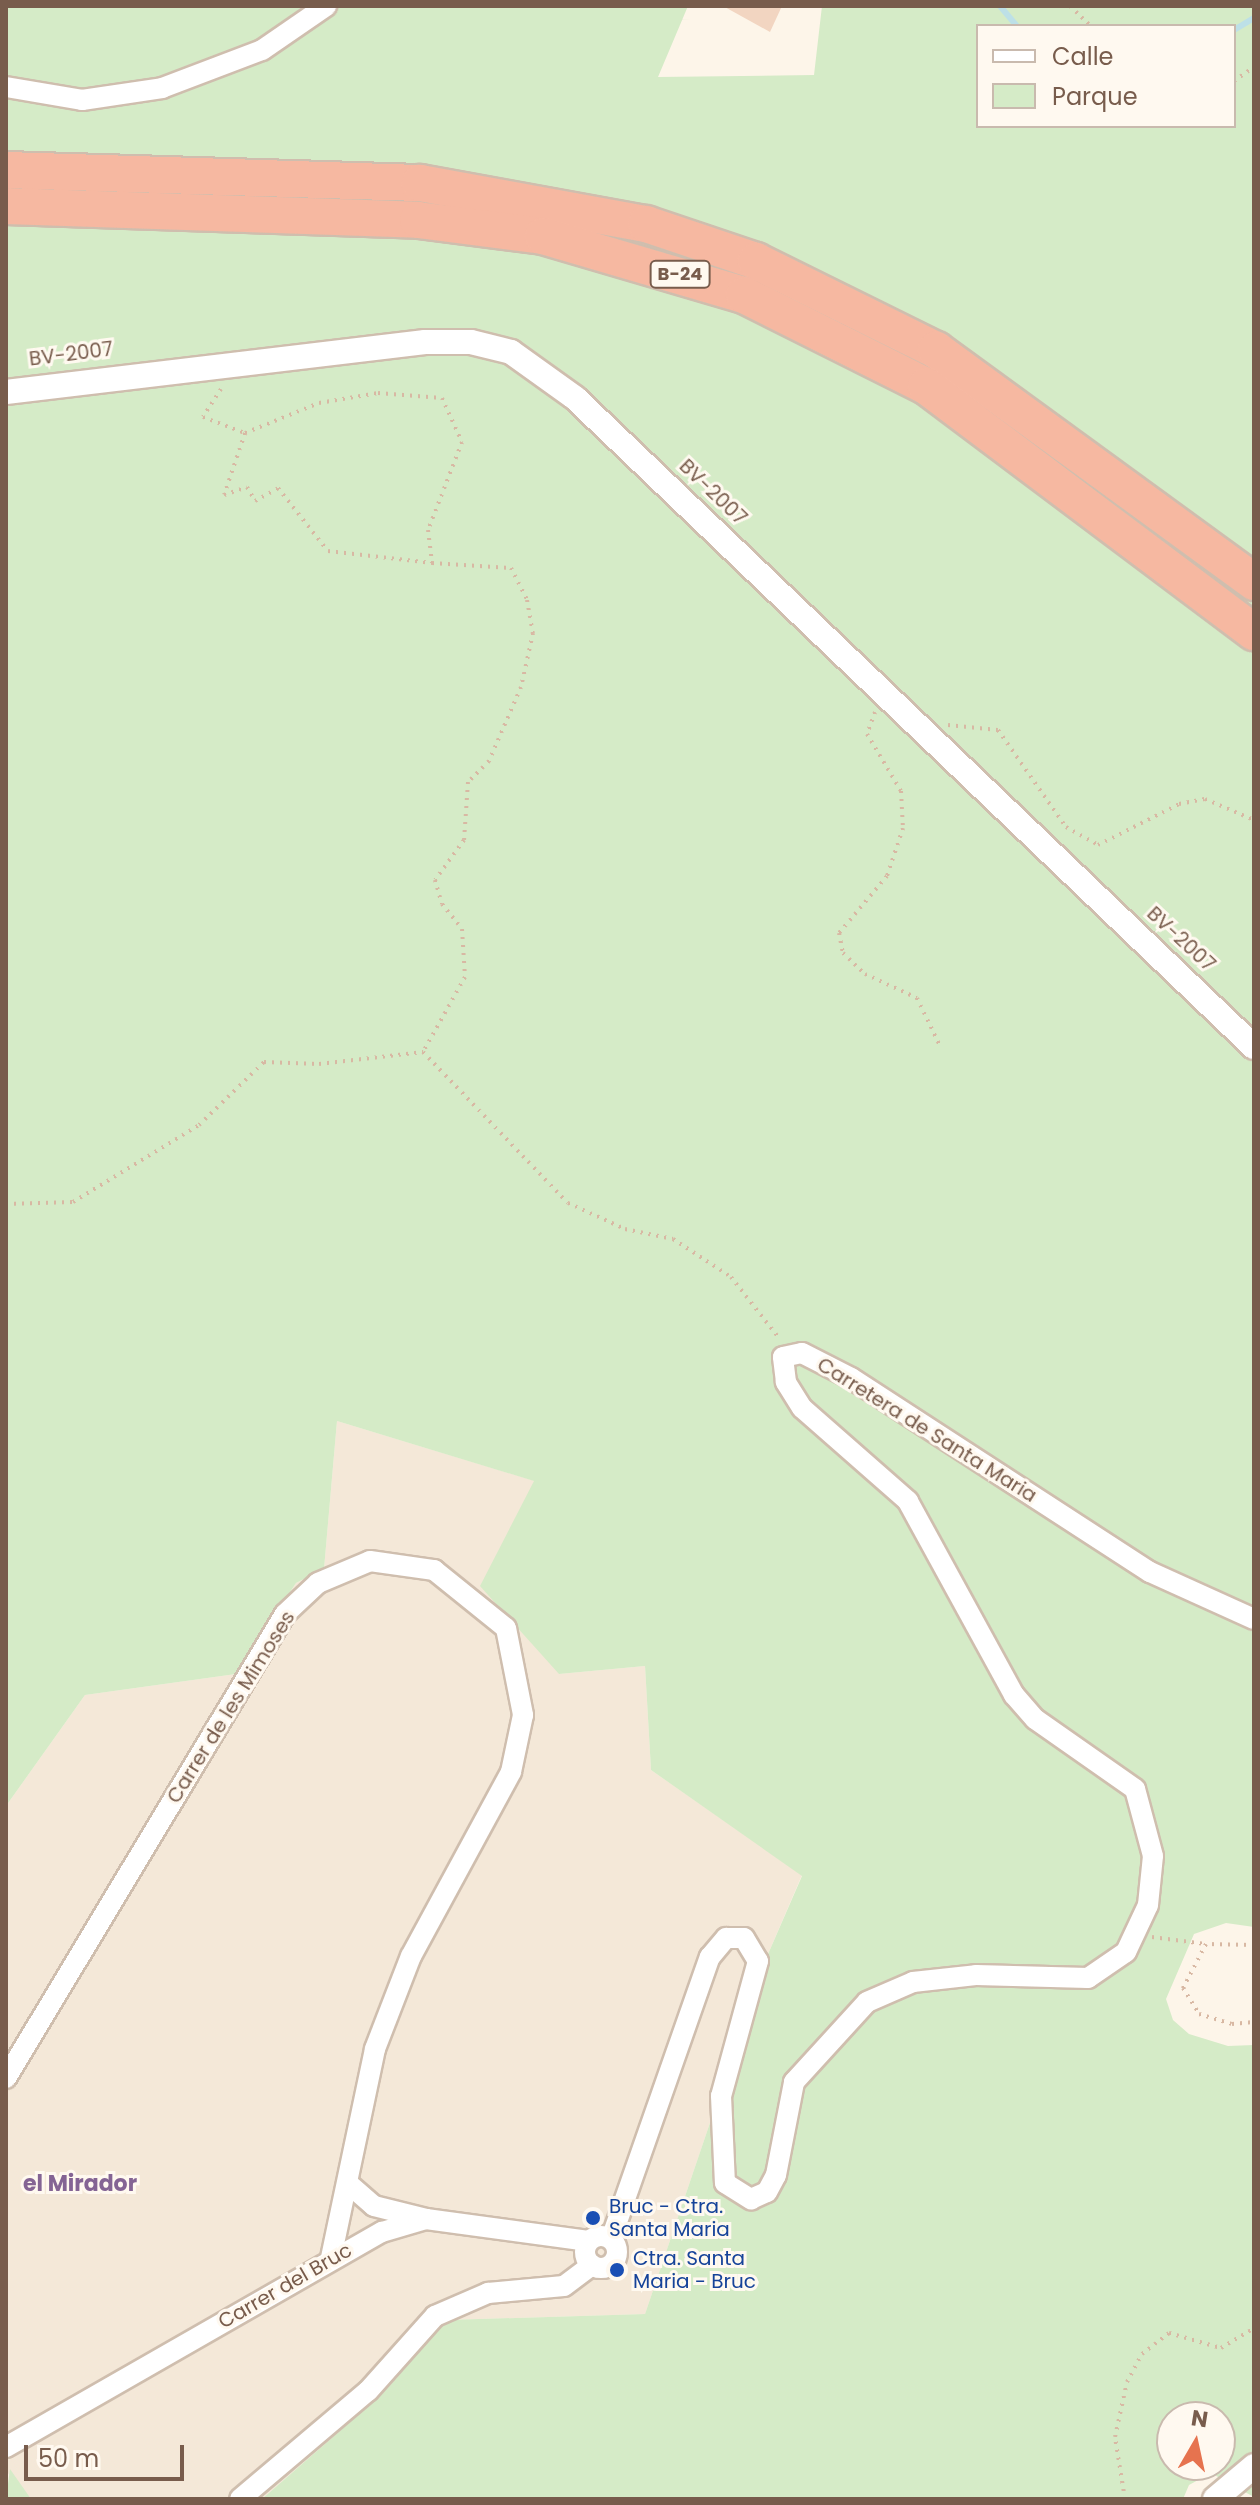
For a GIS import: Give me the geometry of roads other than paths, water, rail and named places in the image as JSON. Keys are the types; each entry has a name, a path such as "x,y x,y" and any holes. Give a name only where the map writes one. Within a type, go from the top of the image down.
{"highway":[{"name":"B-24","path":"6,170 420,183 646,224 756,261 936,350 1254,582"},
{"name":"B-24","path":"6,206 418,220 543,236 744,295 926,386 1254,632"}],"street":[{"path":"6,87 82,100 162,88 262,50 326,6"},
{"name":"BV-2007","path":"6,392 425,342 471,342 511,352 575,398 1254,1047"},
{"name":"Carretera de Santa Maria","path":"611,2239 710,1957 726,1938 751,1944 758,1961 721,2096 725,2183 751,2199 767,2192 776,2175 794,2082 867,2002 913,1982 976,1975 1088,1978 1139,1936 1153,1856 1135,1789 1035,1719 1014,1695 908,1501 802,1408 786,1382 783,1357 795,1354 851,1378 1150,1572 1254,1619"},
{"name":"Carrer de les Mimoses","path":"6,2078 285,1614 318,1583 370,1561 434,1570 506,1628 523,1715 511,1772 411,1956 375,2049 351,2186 331,2258"},
{"path":"240,2499 368,2391 435,2316 488,2293 564,2286 592,2265 612,2263 611,2239 589,2241 426,2219 374,2206 351,2186"},
{"name":"Carrer del Bruc","path":"6,2447 331,2258 426,2219"},
{"path":"589,2241 592,2265"},
{"path":"1215,2499 1254,2466"}],"waterway":[{"path":"1000,6 1015,24"},
{"path":"1236,29 1254,18"}],"place":[{"name":"Bruc - Ctra. Santa Maria","path":"593,2218"},
{"name":"Ctra. Santa Maria - Bruc","path":"617,2270"}],"district":[{"name":"el Mirador","path":"80,2184"}]}
